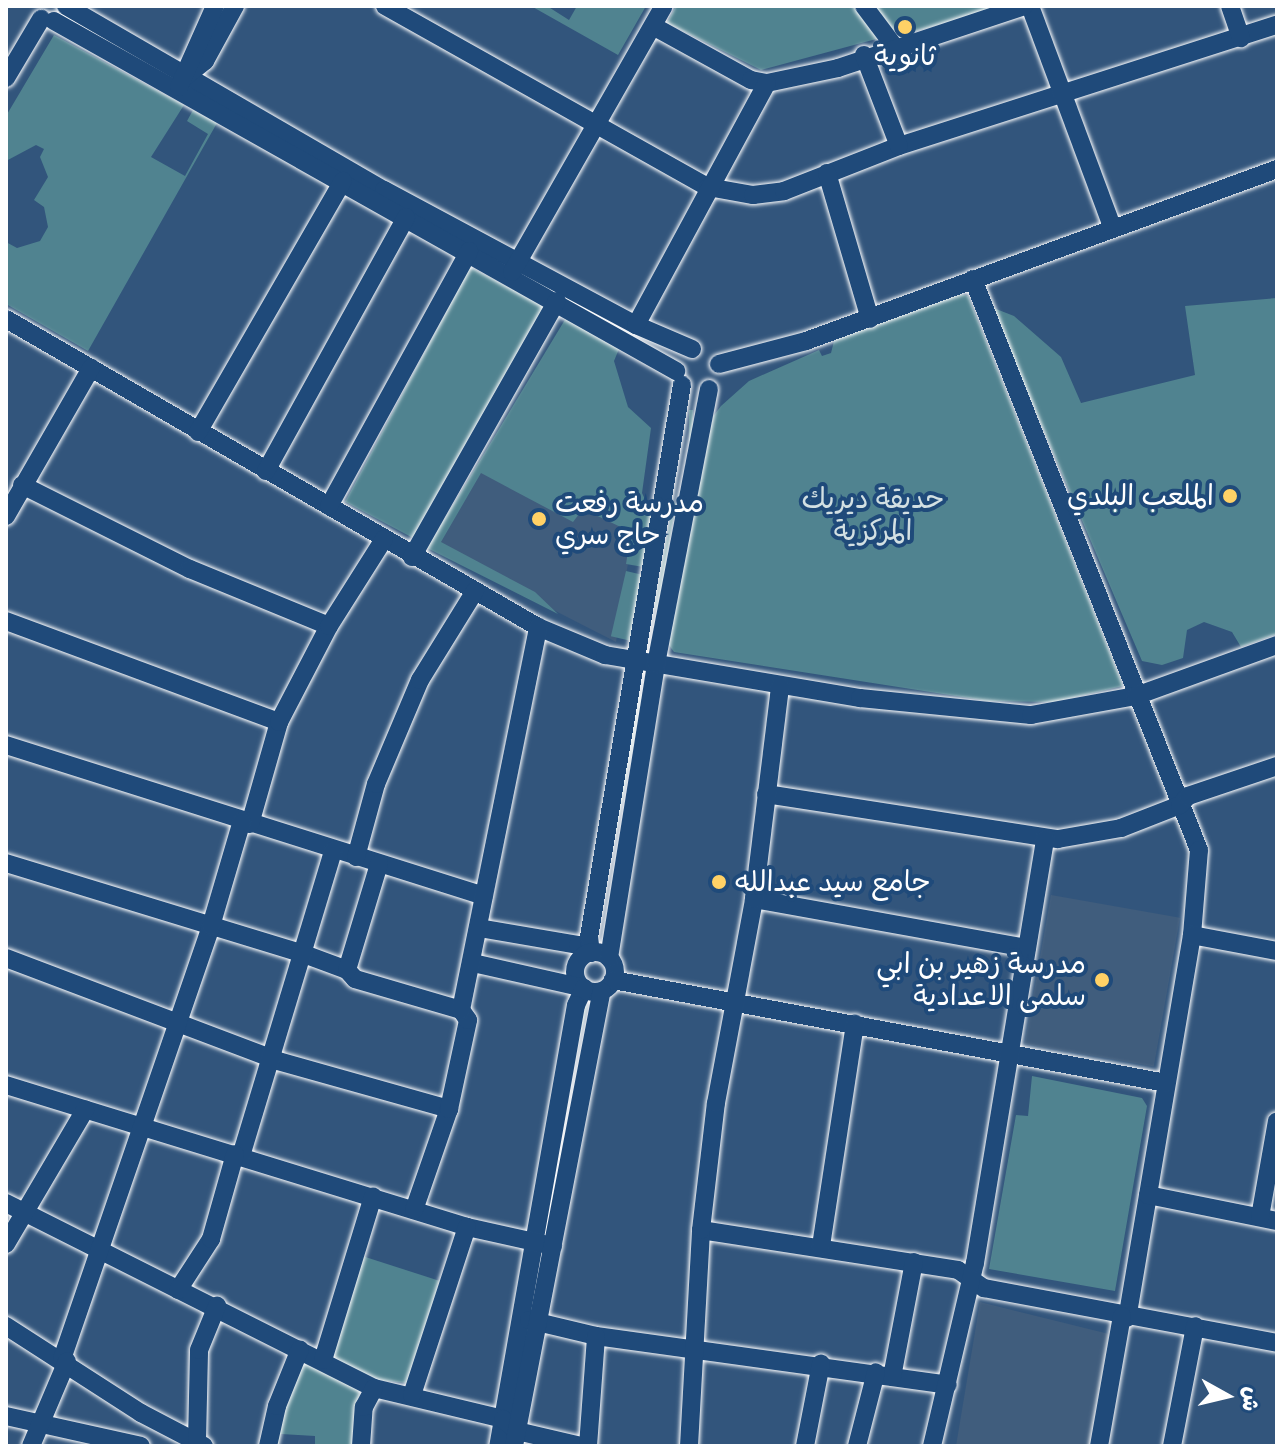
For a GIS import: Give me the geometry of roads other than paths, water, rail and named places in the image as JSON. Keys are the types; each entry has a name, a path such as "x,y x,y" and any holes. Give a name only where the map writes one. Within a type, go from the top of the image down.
{"street":[{"path":"38,12 66,6 181,83"},
{"path":"181,83 205,61 215,17 235,6"},
{"path":"385,6 601,123 708,187 772,194 899,146 1277,25"},
{"path":"514,268 601,123 664,6"},
{"path":"864,6 894,46"},
{"path":"653,26 751,80 767,83 838,68 864,55 1024,6"},
{"path":"1030,6 1112,226"},
{"path":"1230,6 1241,38"},
{"path":"6,78 38,12"},
{"path":"38,12 181,83 514,268 692,349 706,349 719,364 719,378 709,389 648,664 596,949 594,991 511,1432 498,1446"},
{"path":"864,55 899,146"},
{"path":"636,325 767,83"},
{"path":"264,128 343,181 406,217 469,251 514,268 557,301 679,378 695,392 709,389"},
{"path":"719,364 752,360 870,319 1112,226 1277,169"},
{"path":"827,173 870,319"},
{"path":"198,432 343,181"},
{"path":"266,471 406,217"},
{"path":"329,506 469,251"},
{"path":"973,279 1200,859 1192,935 1148,1195 1099,1446"},
{"path":"412,557 557,301"},
{"path":"6,319 412,557 538,627 648,664 780,686 989,714 1068,711 1136,696 1277,645"},
{"path":"594,991 576,978 577,965 596,949 648,664 681,357 692,349"},
{"path":"6,516 91,368"},
{"path":"22,485 190,569 329,626"},
{"path":"667,495 686,498"},
{"path":"31,1446 64,1360 97,1250 139,1126 179,1022 279,722 329,626 384,539"},
{"path":"356,857 376,784 420,680 475,591"},
{"path":"6,621 279,722"},
{"path":"461,1010 473,963 538,627"},
{"path":"689,1446 701,1230 716,1103 754,899 780,686"},
{"path":"6,745 333,851 484,896"},
{"path":"766,794 1045,839 1113,830 1180,805 1188,796 1277,766"},
{"path":"932,1446 969,1281 1011,1054 1045,839"},
{"path":"178,1290 211,1239 271,1059 333,851"},
{"path":"6,863 304,954 347,970 355,979 461,1010 468,1020 449,1109 414,1210"},
{"path":"347,970 379,864"},
{"path":"754,899 1027,948"},
{"path":"479,928 596,949"},
{"path":"1192,935 1277,951"},
{"path":"6,958 271,1059 449,1109"},
{"path":"473,963 594,991 735,1004 1166,1083"},
{"path":"544,1244 594,991"},
{"path":"821,1246 855,1024"},
{"path":"6,1085 467,1227 544,1244"},
{"path":"6,1244 85,1110"},
{"path":"1148,1195 1268,1219 1277,1121"},
{"path":"323,1360 373,1196"},
{"path":"6,1203 178,1290 217,1306 374,1388 412,1395 511,1432 581,1446"},
{"path":"412,1395 467,1227"},
{"path":"701,1230 821,1246 958,1270 969,1281 1124,1317 1195,1326 1277,1343"},
{"path":"857,1446 884,1374 914,1262"},
{"path":"6,1326 64,1360 141,1413 200,1444 199,1350 217,1306"},
{"path":"530,1320 596,1336 821,1364 948,1385"},
{"path":"1172,1446 1195,1326"},
{"path":"588,1446 596,1336"},
{"path":"268,1446 277,1406 300,1349"},
{"path":"805,1446 821,1364"},
{"path":"361,1446 364,1407 374,1388"},
{"path":"6,1416 141,1446"}],"place":[{"name":"ثانوية","path":"905,27"},
{"name":"الملعب البلدي","path":"1230,496"},
{"name":"مدرسة رفعت حاج سري","path":"539,519"},
{"name":"جامع سيد عبدالله","path":"719,882"},
{"name":"مدرسة زهير بن ابي سلمى الاعدادية","path":"1102,980"}],"park label":[{"name":"حديقة ديريك المركزية","path":"873,515"}]}
